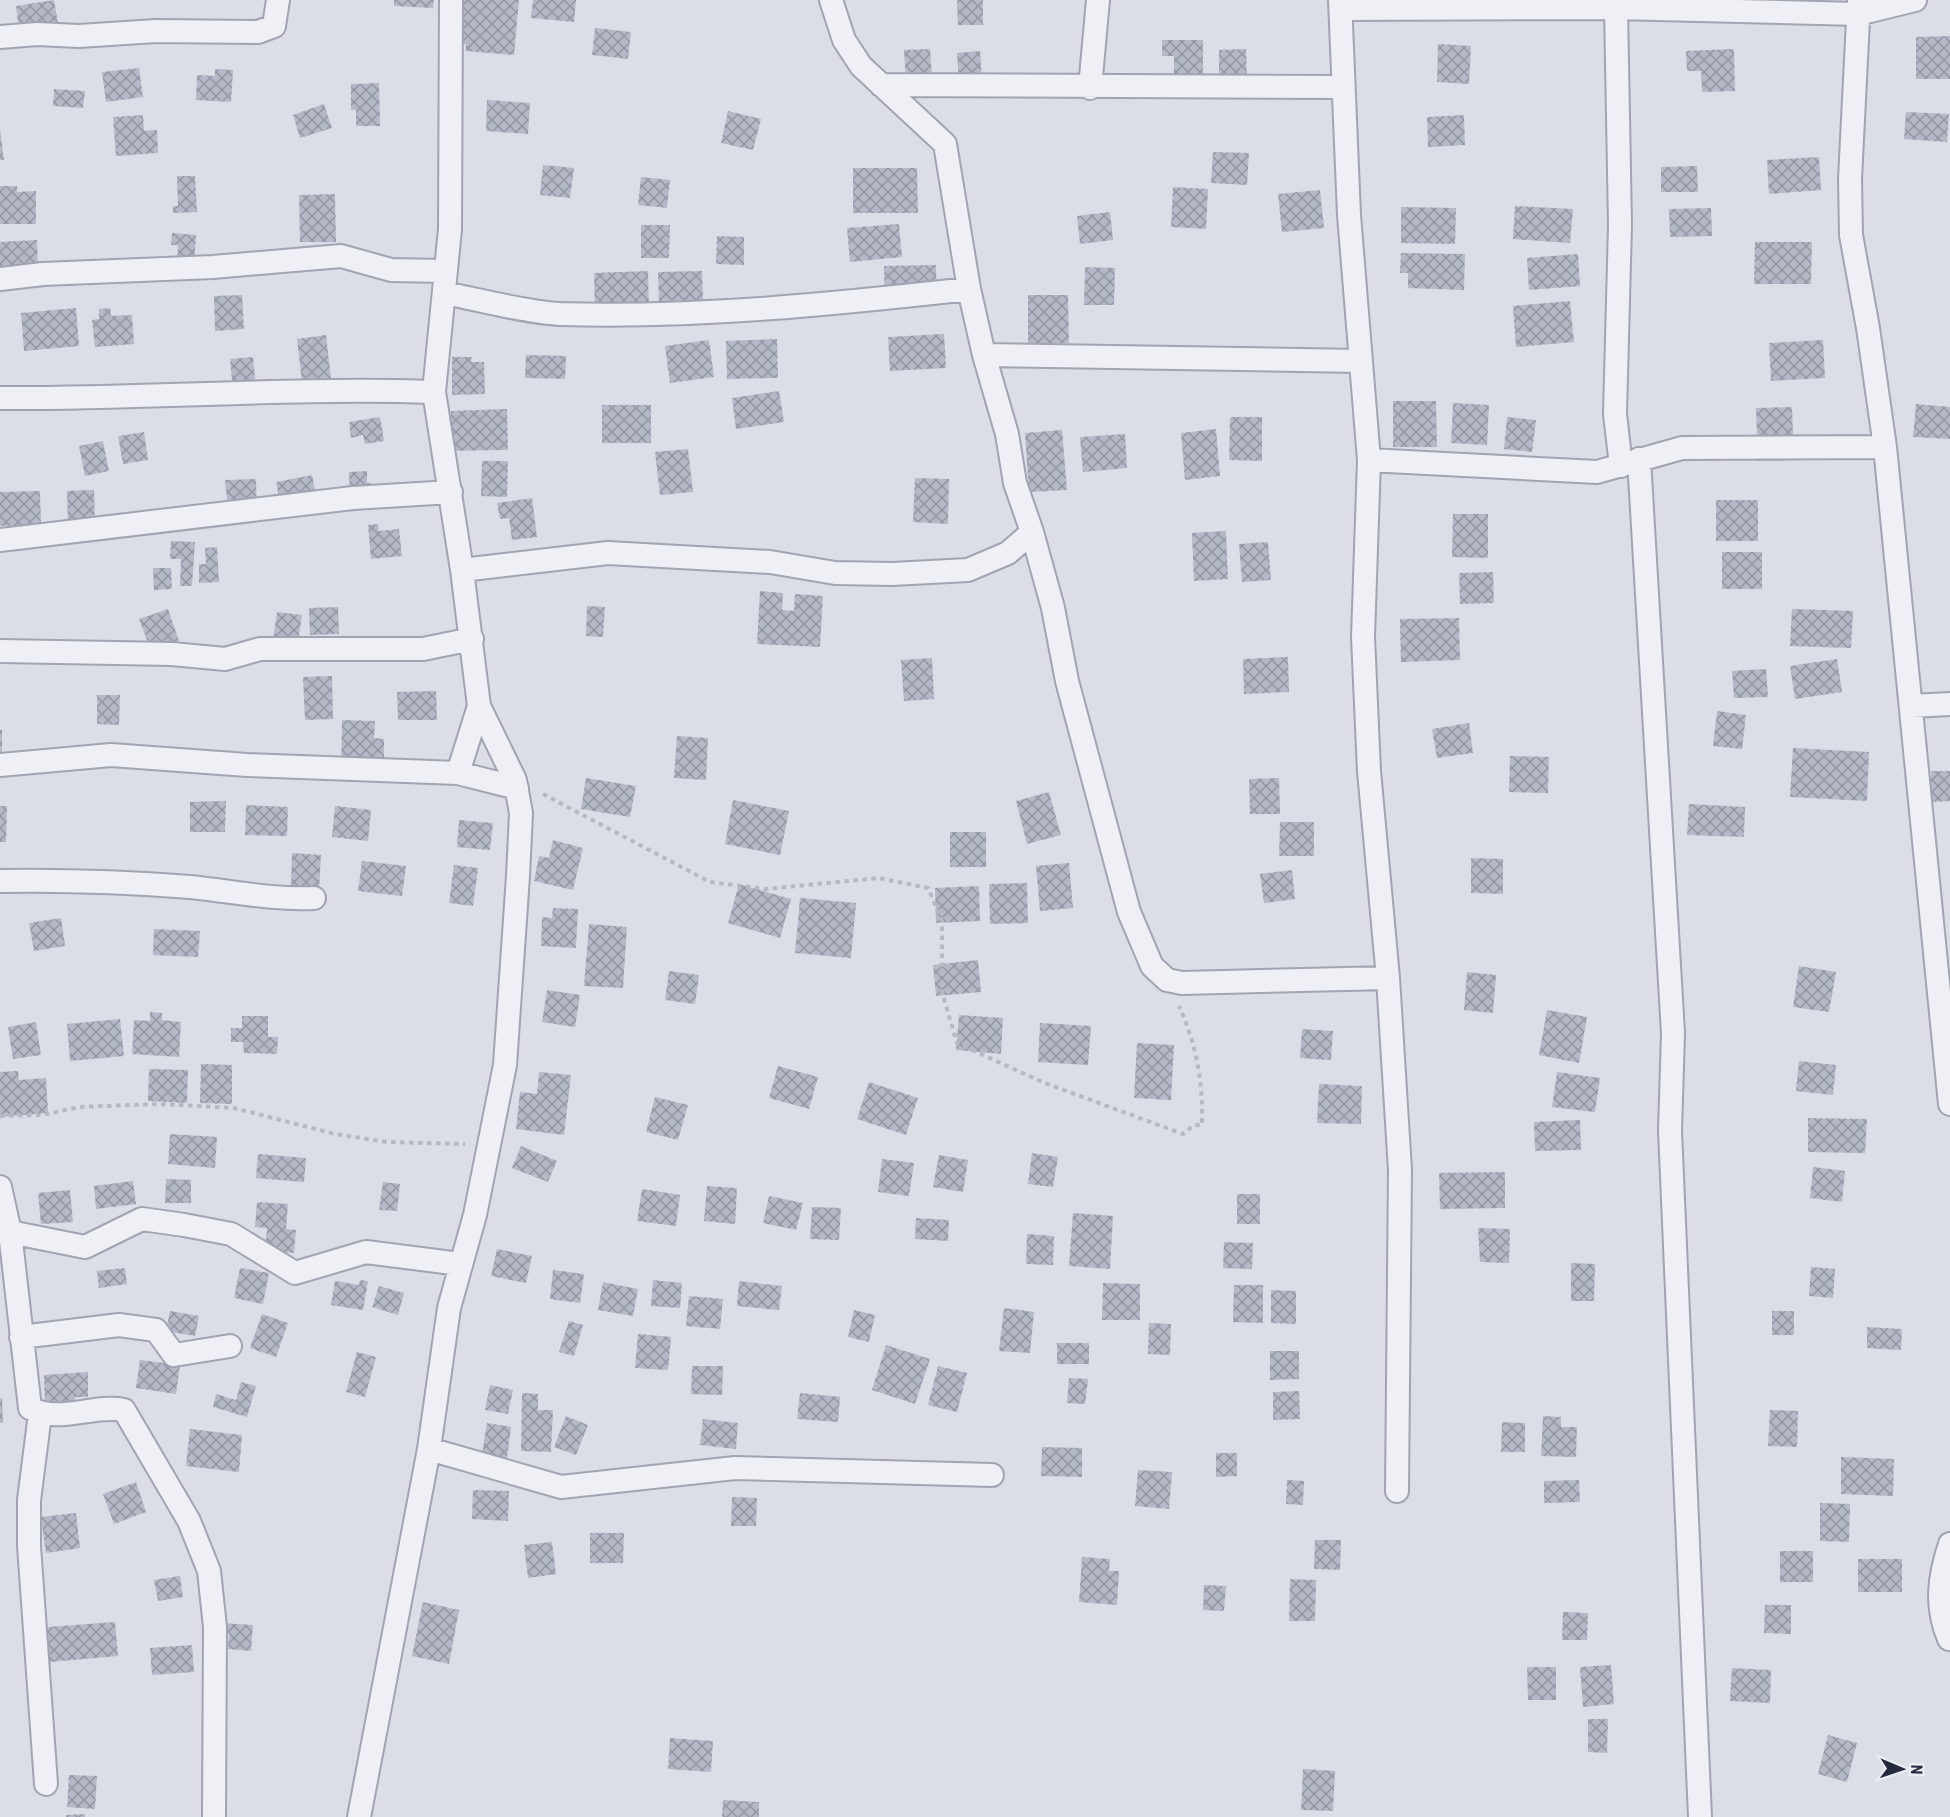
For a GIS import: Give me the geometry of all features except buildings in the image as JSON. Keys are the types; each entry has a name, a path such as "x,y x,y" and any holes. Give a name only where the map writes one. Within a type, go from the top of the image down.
{"street":[{"path":"0,37 37,34 79,36 156,31 258,32 274,26 278,0"},
{"path":"359,1817 429,1449 449,1308 475,1215 505,1065 521,813 516,784 479,706 451,492 443,459 434,392 450,229 451,0"},
{"path":"831,0 844,40 861,66 945,144 969,289 984,355 1007,434 1015,483 1032,532 1053,608 1067,681 1129,912 1152,966 1167,980 1182,983 1388,978"},
{"path":"1090,88 1098,0"},
{"path":"1397,1491 1400,1170 1388,978 1369,771 1363,637 1369,460 1342,87 1341,4 1616,8 1858,7 1915,0"},
{"path":"1858,7 1850,179 1851,235 1868,328 1885,447 1950,1104"},
{"path":"1616,8 1620,225 1615,414 1630,463 1673,1033 1670,1131 1700,1817"},
{"path":"881,85 1090,88 1342,87"},
{"path":"0,279 43,274 213,267 341,256 558,314 685,312 833,304 969,289"},
{"path":"984,355 1360,360"},
{"path":"0,398 168,396 352,389 434,392"},
{"path":"1369,460 1597,472 1682,448 1885,447"},
{"path":"0,540 352,498 451,492"},
{"path":"462,570 608,553 758,561 835,573 892,574 968,570 1008,553 1032,532"},
{"path":"0,651 172,654 225,659 260,649 423,649 472,639"},
{"path":"1912,706 1950,704"},
{"path":"458,773 479,706"},
{"path":"0,765 111,755 247,765 458,773 516,784"},
{"path":"0,880 79,879 192,887 280,900 314,898"},
{"path":"0,1187 9,1232 30,1408 40,1414 108,1406 124,1410 189,1521 209,1571 216,1627 214,1817"},
{"path":"9,1232 85,1247 142,1219 231,1234 295,1274 366,1252 460,1264"},
{"path":"21,1337 119,1325 156,1330 174,1354 230,1346"},
{"path":"40,1414 29,1500 29,1546 46,1784"},
{"path":"429,1449 561,1487 735,1468 992,1475"},
{"path":"1949,1639 1942,1622 1938,1589 1950,1544"}],"path":[{"path":"516,784 711,882 766,889 879,878 928,888 942,921 942,992 957,1043 1042,1082 1183,1134 1194,1125 1202,1125 1203,1090 1197,1053 1167,980"},
{"path":"0,1116 43,1115 79,1107 158,1104 234,1108 335,1134 366,1139 489,1145"}]}
